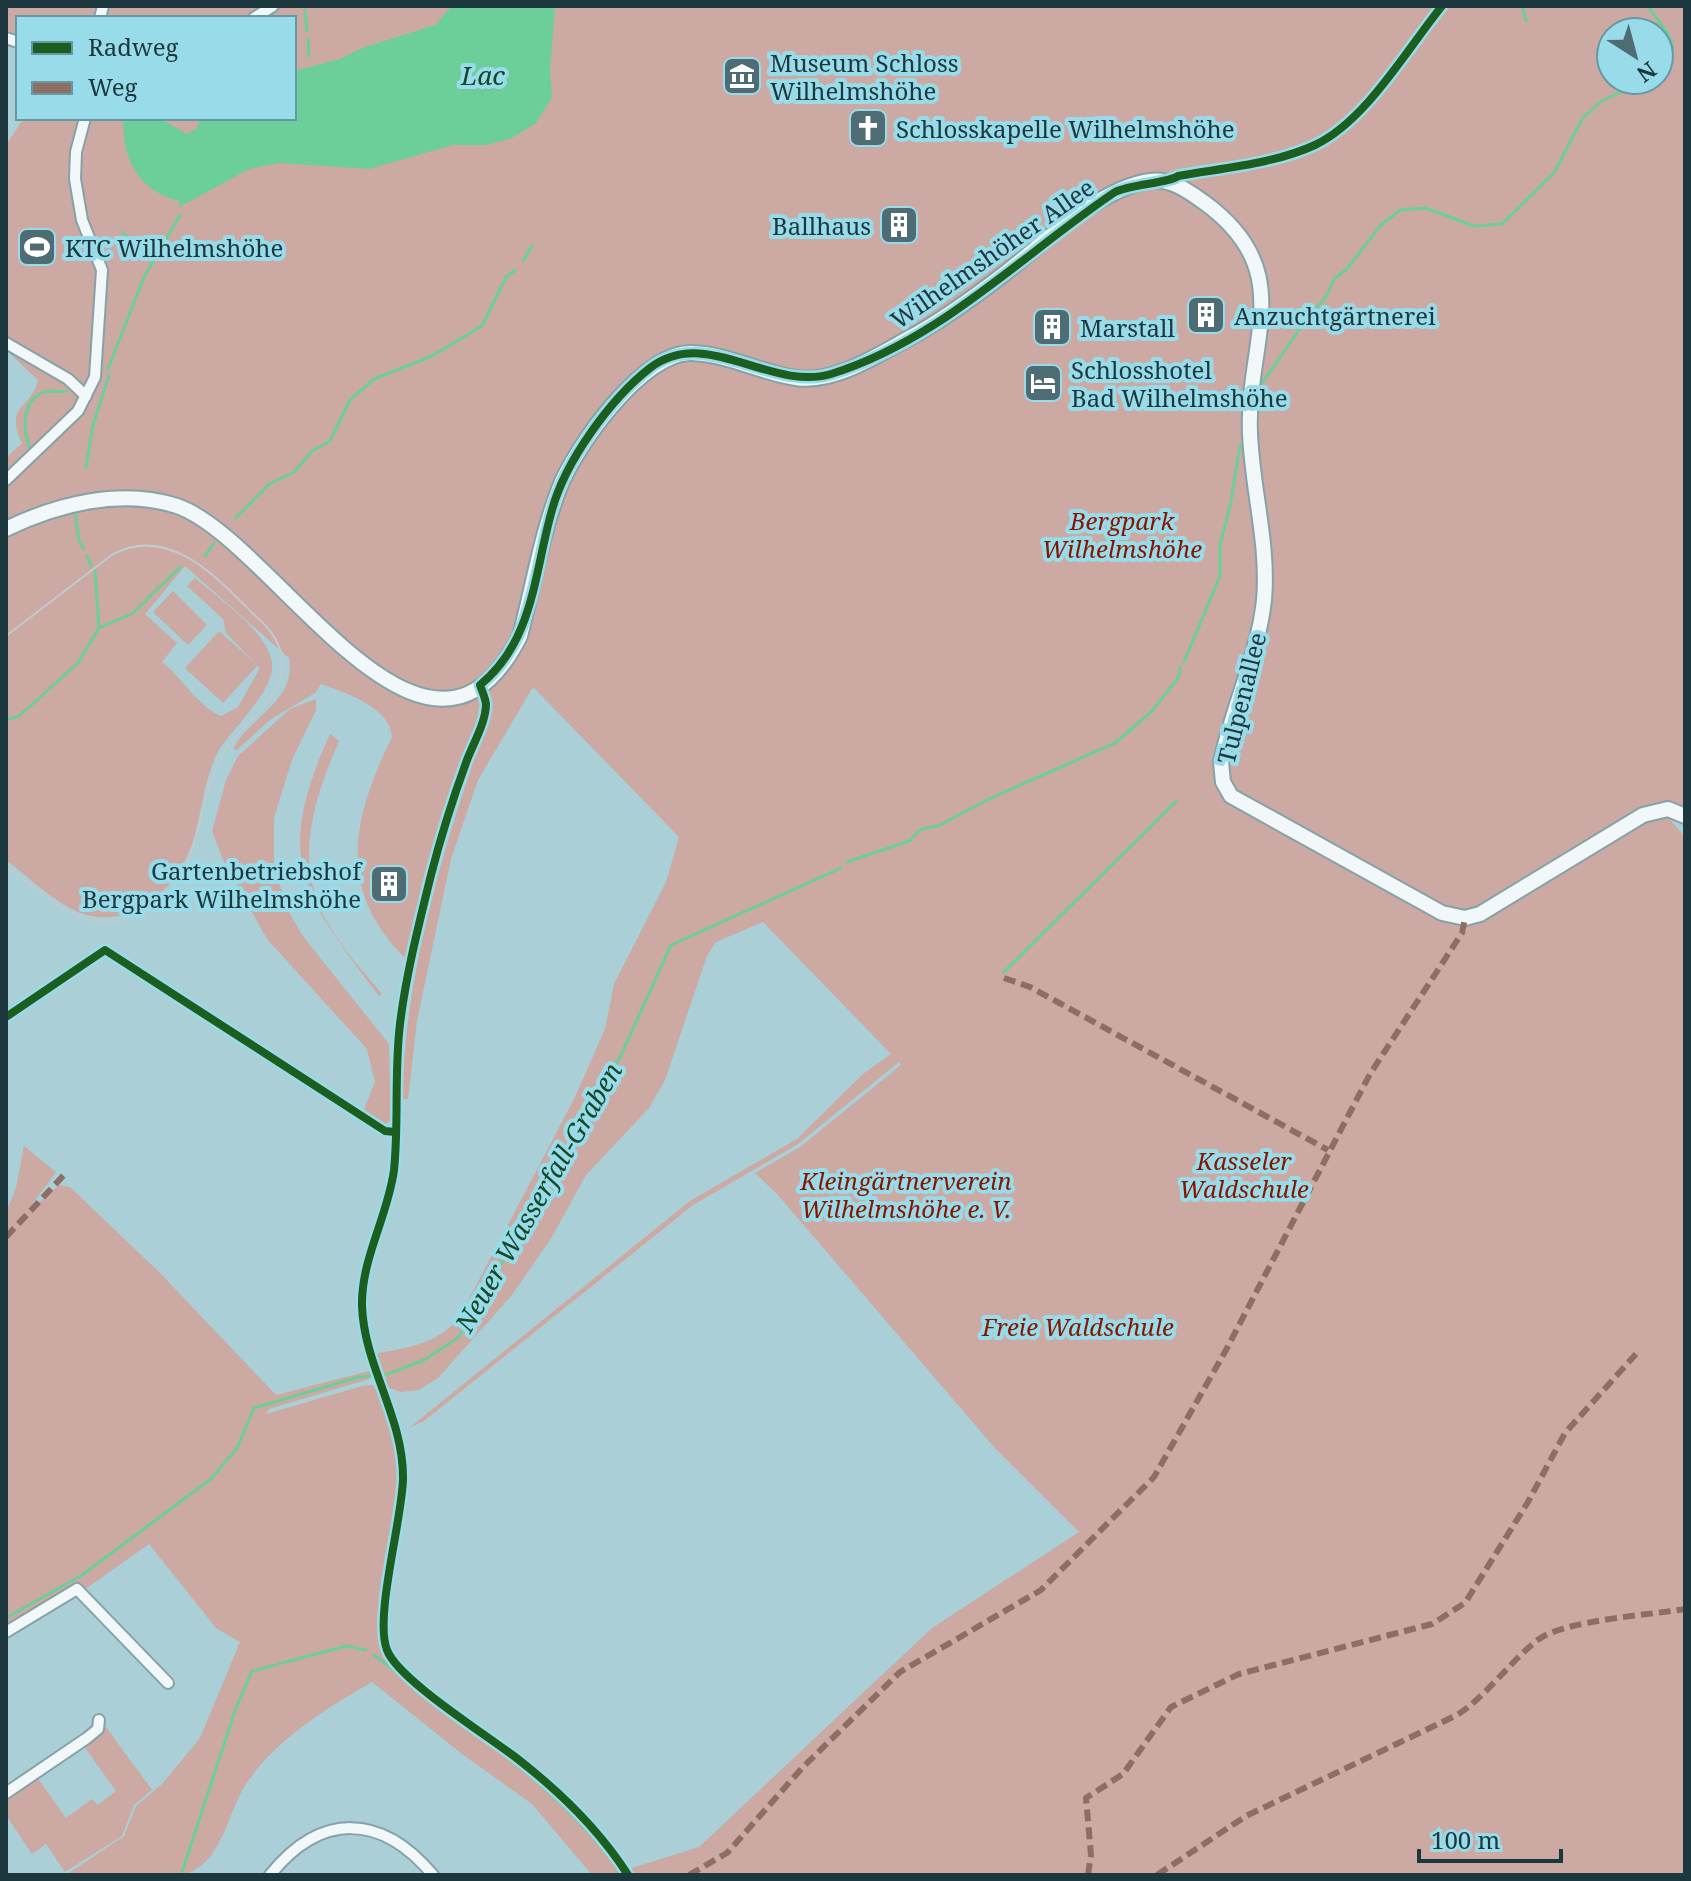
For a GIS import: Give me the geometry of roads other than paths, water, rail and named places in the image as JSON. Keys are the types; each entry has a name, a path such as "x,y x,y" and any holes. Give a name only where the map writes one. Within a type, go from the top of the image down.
{"main road":[{"name":"Tulpenallee","path":"1115,192 1161,180 1199,199 1239,236 1252,258 1262,287 1250,419 1265,563 1264,601 1221,762 1223,782 1231,796 1442,913 1465,918 1494,906 1643,815 1668,809 1685,816"},
{"name":"Wilhelmshöher Allee","path":"6,529 42,513 89,502 140,500 196,514 238,544 346,651 383,680 419,697 452,697 480,685 512,652 520,636 552,509 566,472 621,397 649,369 671,356 694,353 795,378 841,371 936,323 1115,192"}],"street":[{"path":"6,480 60,431 86,396 97,365 102,277 76,190 76,152 84,120"},
{"path":"6,343 68,379 86,396"},
{"path":"6,1632 77,1589 168,1683"},
{"path":"6,1793 87,1738 98,1729 99,1720"},
{"path":"270,1875 310,1836 346,1826 389,1839 433,1875"}],"water":[{"name":"Lac","path":"452,6 555,6 550,71 552,97 536,123 510,139 485,145 453,145 369,169 279,163 249,169 185,204 155,191 132,165 125,143 123,120 162,120 187,134 197,128 199,120 296,120 296,70 340,59 362,48 435,25"}],"waterway":[{"path":"1522,6 1526,21"},
{"path":"1648,6 1656,16"},
{"path":"305,10 307,31"},
{"path":"308,39 309,56"},
{"path":"1262,383 1308,317 1326,297 1334,279 1346,270 1381,225 1400,210 1426,208 1474,226 1502,224 1554,173 1582,119 1600,102 1612,96"},
{"path":"181,198 181,206"},
{"path":"108,369 144,277 180,215"},
{"path":"123,232 153,260"},
{"path":"523,261 532,246"},
{"path":"236,518 269,484 294,472 312,451 330,441 350,400 374,379 432,356 482,326 506,277 515,270"},
{"path":"86,467 93,425 109,375"},
{"path":"29,446 25,424 30,403 43,392 66,391"},
{"name":"Neuer Wasserfall-Graben","path":"1184,662 1220,576 1220,545 1240,445"},
{"path":"75,512 79,541 84,549"},
{"path":"205,556 214,543"},
{"path":"87,556 91,566"},
{"path":"101,627 133,613 180,567"},
{"path":"6,720 19,716 78,663 99,628 95,571"},
{"name":"Neuer Wasserfall-Graben","path":"847,862 909,841 921,829 938,826 989,799 1115,743 1152,711 1178,678 1180,668"},
{"path":"1004,972 1176,801"},
{"name":"Neuer Wasserfall-Graben","path":"6,1618 82,1575 212,1478 237,1448 254,1408 359,1377 388,1374 424,1360 458,1338 621,1055 671,945 841,868"},
{"path":"181,1875 236,1708 252,1671 346,1646 366,1650"},
{"path":"374,1655 473,1729 540,1785 599,1844 622,1875"}],"tram line":[{"path":"6,636 113,554 136,546 158,546 198,564 216,578 267,627 282,659 282,671 273,695 222,755 212,778 190,854 180,877 166,897 146,912 118,921 102,922 87,919 58,905 6,866"}],"place":[{"name":"Museum Schloss Wilhelmshöhe","path":"742,76"},
{"name":"Schlosskapelle Wilhelmshöhe","path":"868,128"},
{"name":"Ballhaus","path":"899,225"},
{"name":"KTC Wilhelmshöhe","path":"37,247"},
{"name":"Anzuchtgärtnerei","path":"1206,315"},
{"name":"Marstall","path":"1052,327"},
{"name":"Schlosshotel Bad Wilhelmshöhe","path":"1043,383"},
{"name":"Gartenbetriebshof Bergpark Wilhelmshöhe","path":"389,884"}],"park label":[{"name":"Bergpark Wilhelmshöhe","path":"1122,534"},
{"name":"Kasseler Waldschule","path":"1244,1174"},
{"name":"Kleingärtnerverein Wilhelmshöhe e. V.","path":"906,1194"},
{"name":"Freie Waldschule","path":"1078,1326"}]}
